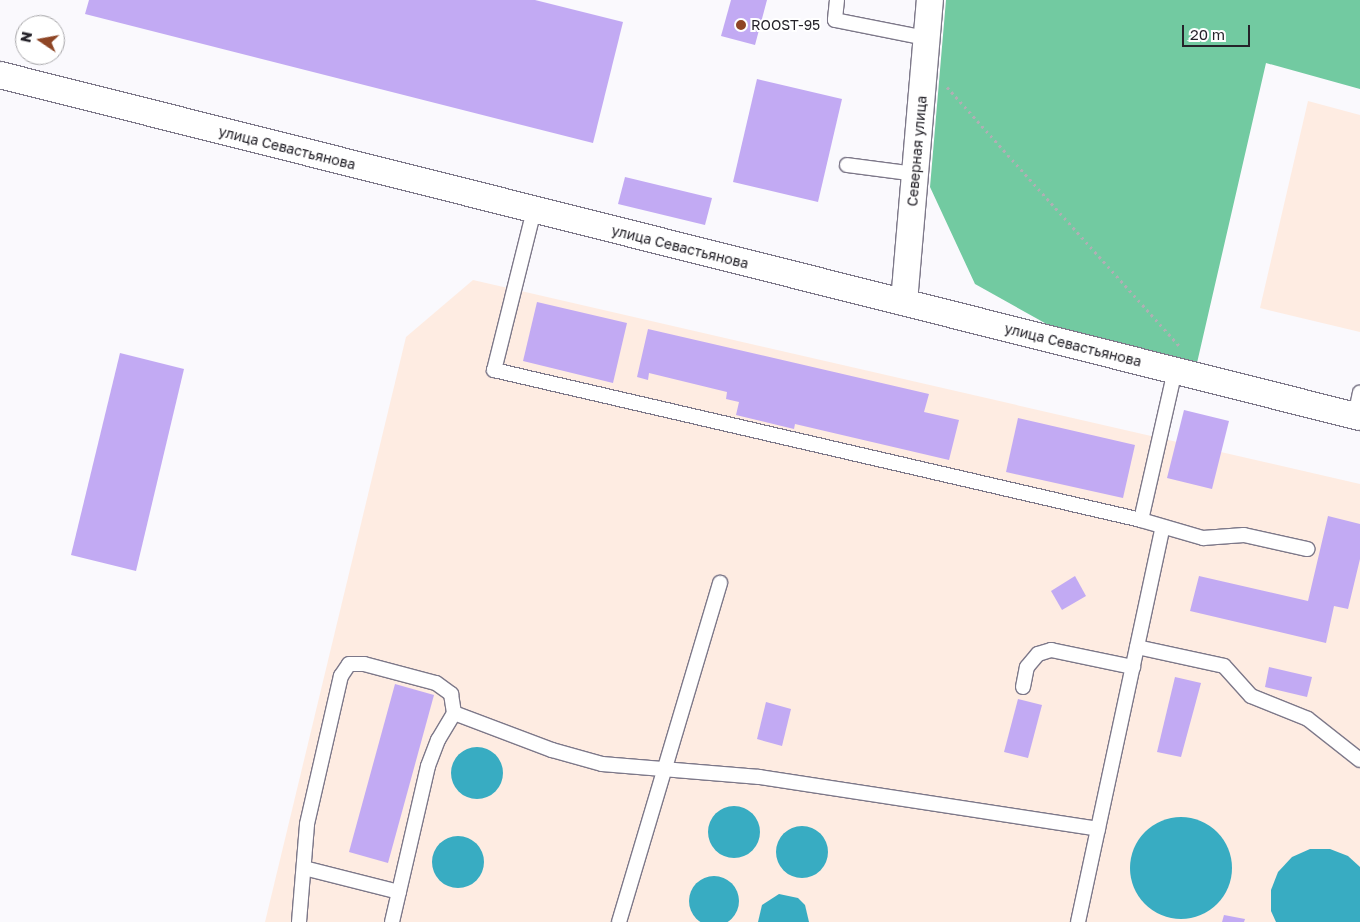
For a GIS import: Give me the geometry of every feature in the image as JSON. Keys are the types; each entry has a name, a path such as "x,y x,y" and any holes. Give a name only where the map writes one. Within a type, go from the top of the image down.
{"street":[{"name":"Северная улица","path":"904,302 930,0"},
{"name":"улица Севастьянова","path":"0,75 1184,373 1358,408"}],"lane":[{"path":"837,0 835,20 925,50"},
{"path":"847,165 915,174"},
{"path":"534,210 494,370 1141,520 1203,538 1244,535 1307,549"},
{"path":"1141,520 1184,373"},
{"path":"1078,922 1163,527"},
{"path":"619,922 720,583"},
{"path":"1137,647 1224,666 1251,696 1308,719 1360,760"},
{"path":"1023,687 1027,667 1038,654 1051,650 1133,667"},
{"path":"299,922 307,824 341,676 349,664 364,664 436,683 451,694 454,713 438,740 428,766 392,922"},
{"path":"454,713 568,754 602,764 665,771 759,777 1098,829"},
{"path":"304,868 399,892"}],"path":[{"path":"925,50 1185,353 1184,373"}],"shaded area":[{"path":"1308,101 1360,115 1360,332 1260,308"},
{"path":"473,280 1360,484 1360,922 265,922 406,337"}],"green space":[{"path":"946,0 1360,0 1360,89 1266,63 1197,363 1052,327 975,284 930,187"}],"water":[{"path":"477,747 487,749 495,755 501,763 503,773 501,783 495,791 487,797 477,799 467,797 459,791 453,783 451,773 453,763 459,755 467,749"},
{"path":"734,806 744,808 752,814 758,822 760,832 758,842 752,850 744,856 734,858 724,856 716,850 710,842 708,832 710,822 716,814 724,808"},
{"path":"1181,817 1200,821 1217,832 1228,849 1232,868 1228,887 1217,904 1200,915 1181,919 1162,915 1145,904 1134,887 1130,868 1134,849 1145,832 1162,821"},
{"path":"802,826 812,828 820,834 826,842 828,852 826,862 820,870 812,876 802,878 792,876 784,870 778,862 776,852 778,842 784,834 792,828"},
{"path":"458,836 468,838 476,844 482,852 484,862 482,872 476,880 468,886 458,888 448,886 440,880 434,872 432,862 434,852 440,844 448,838"},
{"path":"1310,849 1330,849 1348,856 1360,867 1360,922 1276,922 1271,911 1271,890 1278,872 1292,857"},
{"path":"714,876 723,878 734,887 739,901 737,910 728,921 714,926 705,924 694,915 689,901 691,892 700,881"},
{"path":"779,894 798,898 805,905 809,922 758,922 762,905"}],"building":[{"path":"89,0 535,0 623,22 593,143 85,14"},
{"path":"731,0 767,0 755,45 721,36"},
{"path":"757,79 842,99 818,202 733,182"},
{"path":"625,177 712,198 705,225 618,204"},
{"path":"537,302 627,323 613,383 523,361"},
{"path":"648,329 929,394 924,412 959,420 949,460 795,424 794,429 736,415 739,402 726,399 727,392 649,373 648,380 637,377"},
{"path":"120,353 184,369 136,571 71,555"},
{"path":"1184,410 1229,421 1212,489 1167,478"},
{"path":"1018,418 1135,445 1123,498 1006,472"},
{"path":"1328,516 1360,524 1360,559 1348,609 1334,606 1326,643 1190,611 1199,576 1308,601"},
{"path":"1075,576 1086,596 1062,610 1051,591"},
{"path":"1269,667 1312,677 1307,697 1265,687"},
{"path":"1175,677 1201,683 1181,757 1157,752"},
{"path":"395,684 434,695 388,863 349,852"},
{"path":"1018,699 1042,705 1028,758 1004,752"},
{"path":"766,702 791,709 782,746 757,739"},
{"path":"1224,915 1245,919 1244,922 1222,922"}],"place":[{"name":"ROOST-95","path":"741,25"}]}
